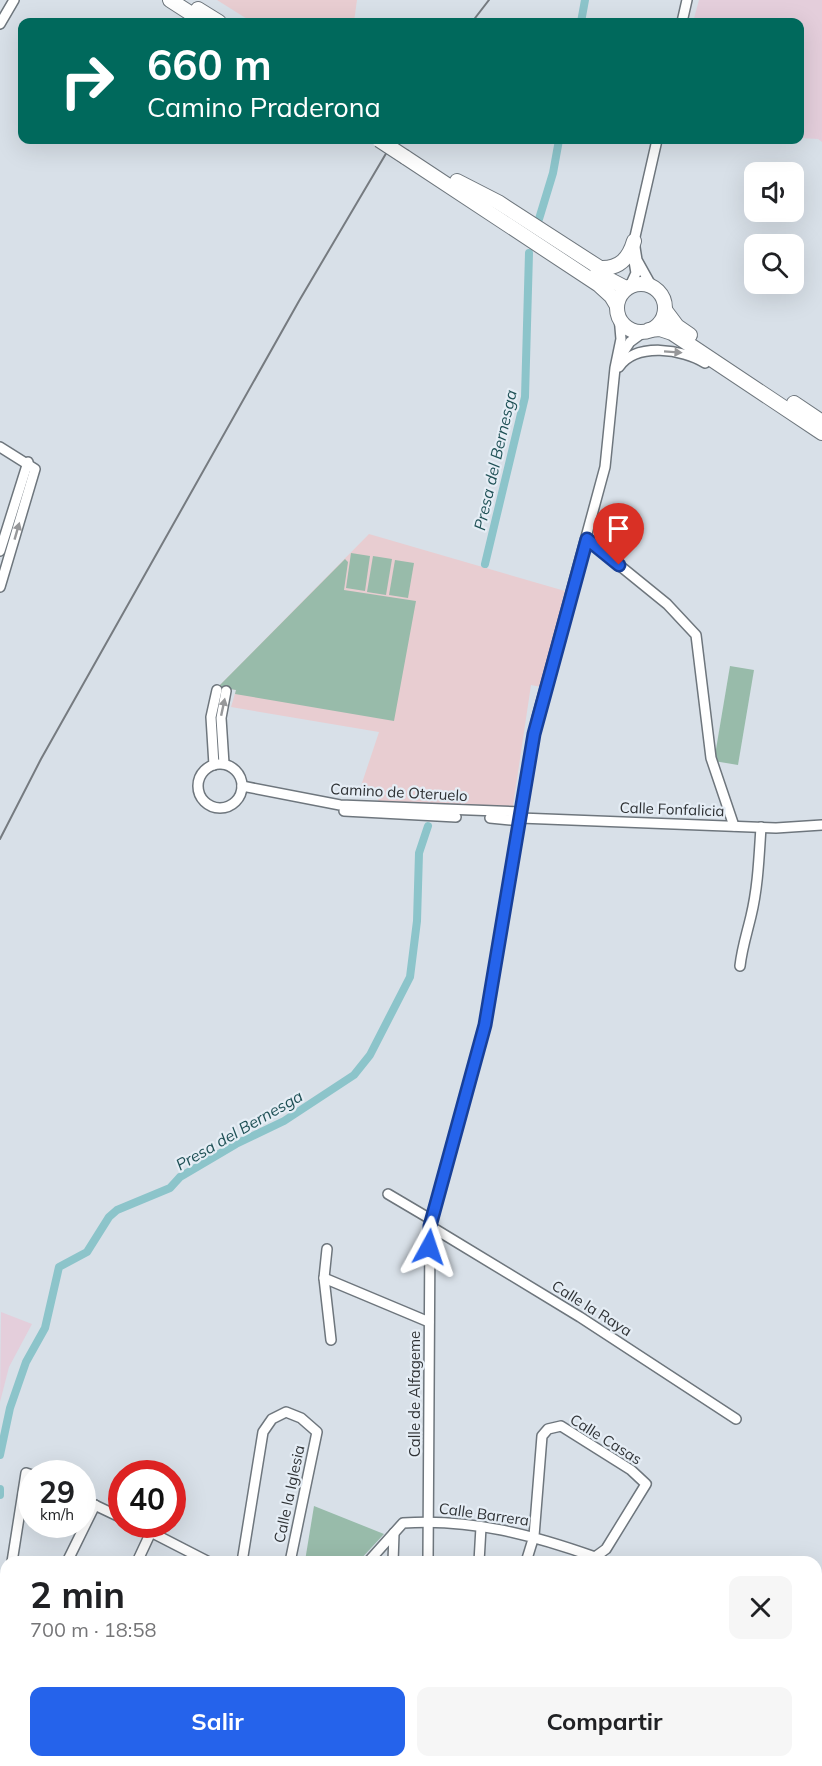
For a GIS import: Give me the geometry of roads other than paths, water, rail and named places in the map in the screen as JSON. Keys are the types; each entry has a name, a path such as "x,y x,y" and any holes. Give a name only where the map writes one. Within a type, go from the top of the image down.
{"highway":[{"path":"170,0 198,18"},
{"path":"185,0 213,18"},
{"path":"388,144 498,202 600,268 619,265 632,245"},
{"path":"398,144 407,153 599,285 611,296 629,328 647,331 660,329 672,333 822,434"},
{"path":"458,181 608,281 628,287 640,284 652,287 663,298 665,310 677,326 822,422"},
{"path":"618,311 628,287"},
{"path":"647,331 661,321 665,310"}],"street":[{"path":"0,24 15,0"},
{"path":"683,18 687,0"},
{"path":"628,287 636,273 632,245 656,144"},
{"path":"632,245 652,287"},
{"path":"615,382 616,361 621,339 618,311"},
{"path":"615,382 626,346 647,331"},
{"path":"619,367 627,358 646,353 675,351 691,355 804,421"},
{"name":"Calle de Alfageme","path":"428,1556 431,1223 485,1025 537,718 605,467 615,382"},
{"path":"0,447 28,462 35,469 0,587"},
{"path":"0,551 28,462"},
{"path":"587,539 667,604 696,635 711,758 734,826"},
{"path":"213,765 212,717 222,691 224,764"},
{"path":"224,764 233,768 242,788 237,800 221,808 204,802 197,785 200,776 213,765 224,764"},
{"name":"Camino de Oteruelo","path":"242,788 340,806 520,817"},
{"name":"Calle Fonfalicia","path":"520,817 761,827 822,825"},
{"path":"740,966 742,947 752,915 758,879 761,827"},
{"name":"Calle la Raya","path":"388,1194 736,1419"},
{"path":"327,1249 324,1278 331,1340"},
{"path":"324,1278 429,1322"},
{"name":"Calle la Iglesia","path":"243,1556 263,1432 272,1419 286,1412 301,1419 317,1432 291,1556"},
{"name":"Calle Casas","path":"528,1556 534,1536 542,1436 548,1429 561,1426 631,1470 646,1485"},
{"name":"Calle Barrera","path":"596,1556 606,1549 646,1485"},
{"name":"Calle Barrera","path":"394,1533 403,1523 429,1521 481,1527 534,1536 592,1556"},
{"path":"479,1556 481,1527"},
{"path":"13,1556 18,1531"},
{"path":"373,1556 394,1533"},
{"path":"393,1556 394,1533"},
{"path":"70,1556 79,1538"},
{"path":"140,1556 148,1538"},
{"path":"163,1538 197,1556"}],"waterway":[{"name":"Presa del Bernesga","path":"582,18 585,0"},
{"name":"Presa del Bernesga","path":"539,219 553,173 558,144"},
{"name":"Presa del Bernesga","path":"485,564 525,397 529,253"},
{"name":"Presa del Bernesga","path":"0,1455 10,1408 26,1362 45,1328 59,1267 87,1252 109,1217 117,1210 170,1188 180,1177 236,1144 284,1121 354,1075 370,1055 410,977 417,921 419,853 428,826"},
{"name":"Presa del Bernesga","path":"0,1489 0,1495"}],"railway":[{"path":"475,18 489,0"},
{"path":"0,839 41,759 299,301 392,144"}]}
